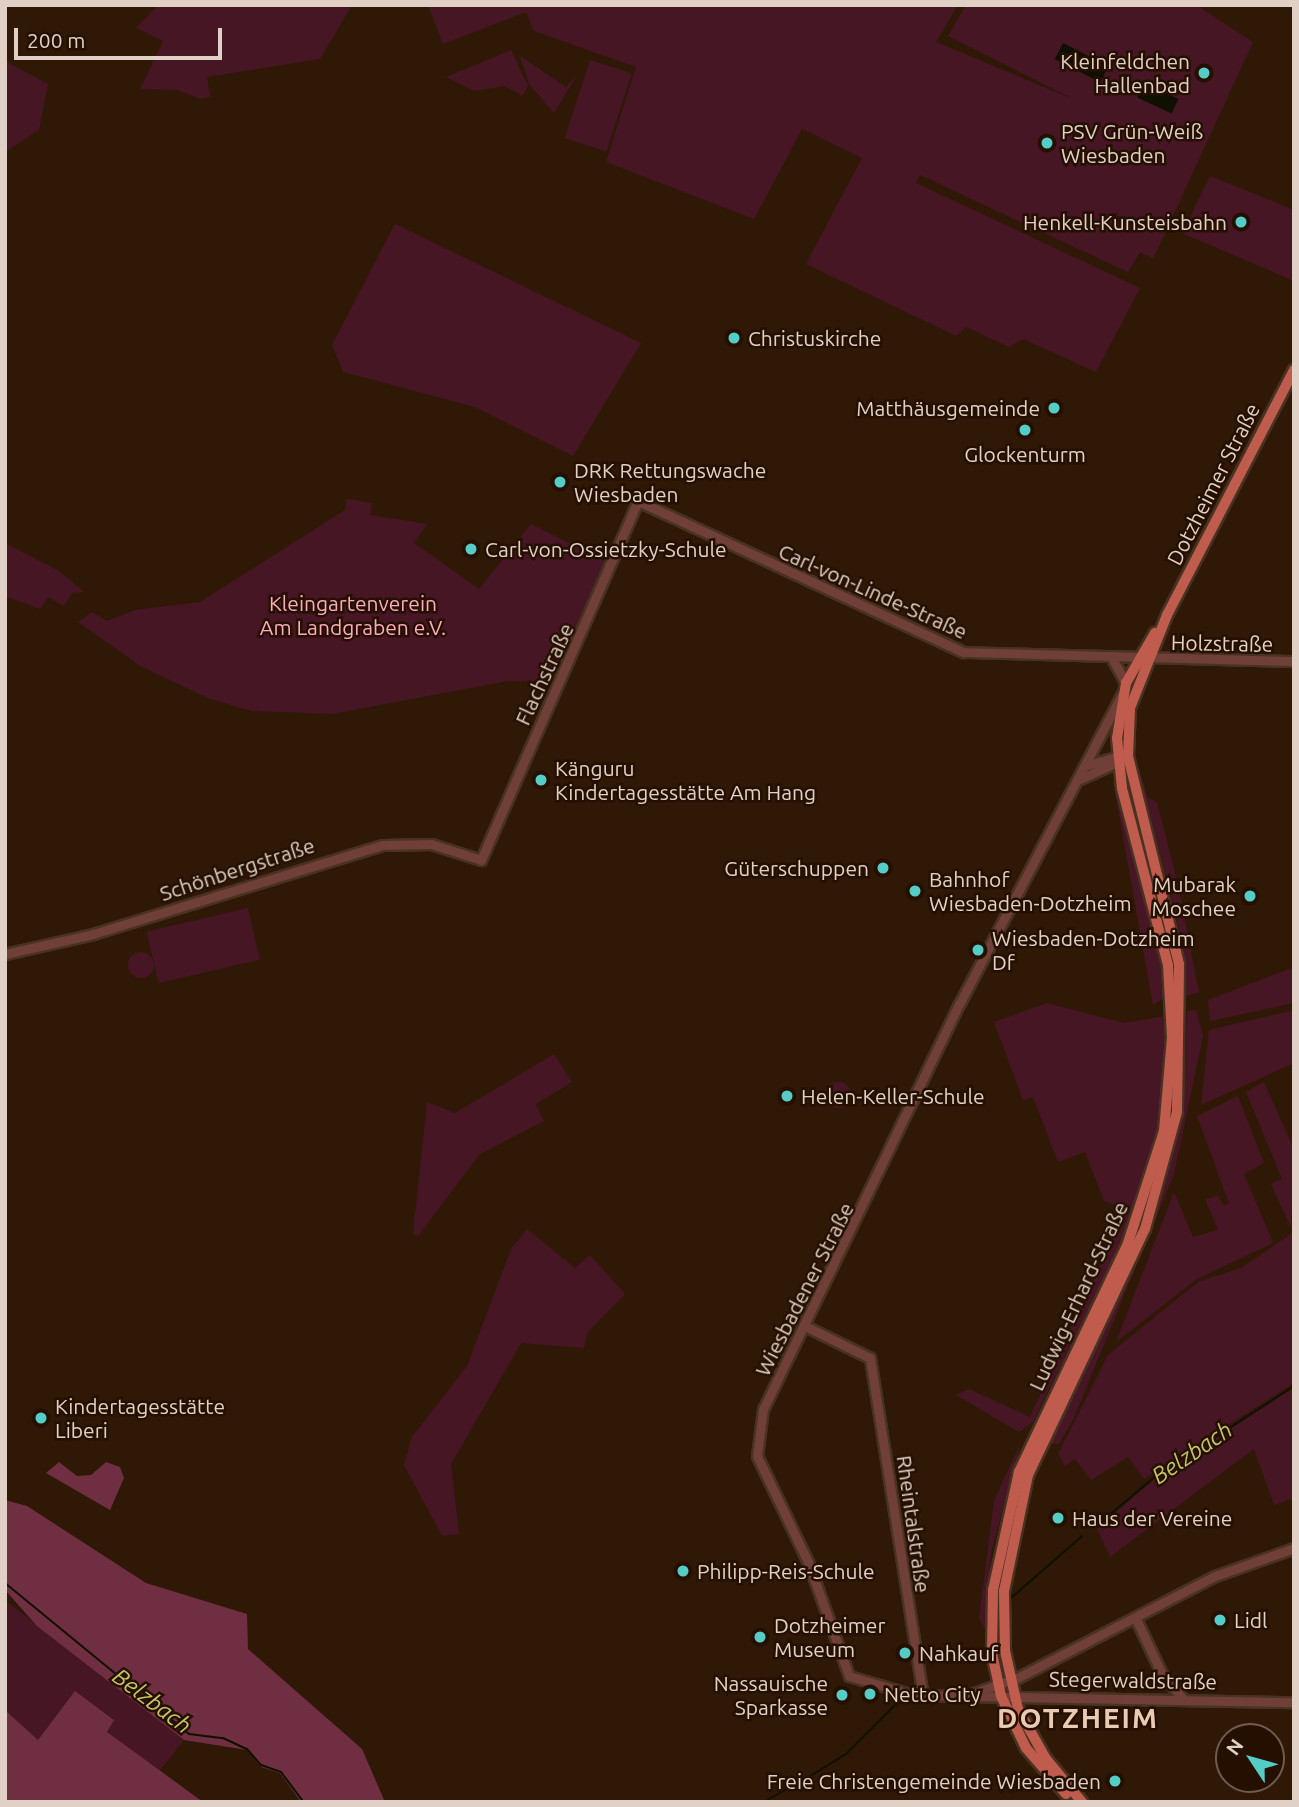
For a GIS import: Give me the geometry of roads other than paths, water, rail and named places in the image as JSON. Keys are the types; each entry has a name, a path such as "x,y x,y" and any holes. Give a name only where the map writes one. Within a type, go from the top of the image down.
{"main road":[{"name":"Dotzheimer Straße","path":"1144,659 1294,370"},
{"name":"Ludwig-Erhard-Straße","path":"1079,1802 1038,1766 999,1690 991,1632 997,1557 1032,1452 1145,1229 1177,1112 1179,964 1121,757 1122,694 1126,683 1144,659"},
{"name":"Ludwig-Erhard-Straße","path":"1121,757 1130,708 1144,659"},
{"name":"Ludwig-Erhard-Straße","path":"1032,1452 1007,1559 1007,1666 1014,1695 1035,1742 1079,1802"}],"street":[{"name":"Carl-von-Linde-Straße","path":"638,502 951,648 996,657 1144,659"},
{"name":"Flachstraße","path":"481,860 638,502"},
{"name":"Holzstraße","path":"1144,659 1294,661"},
{"path":"1113,660 1126,683"},
{"name":"Wiesbadener Straße","path":"849,1676 794,1535 757,1456 757,1437 763,1409 807,1327 933,1063 1122,694"},
{"path":"1084,768 1121,757"},
{"path":"1077,782 1121,757"},
{"name":"Schönbergstraße","path":"5,954 93,934 383,845 432,844 481,860"},
{"name":"Rheintalstraße","path":"807,1327 870,1358 923,1695"},
{"path":"999,1690 1010,1680 1215,1576 1294,1548"},
{"path":"1135,1617 1162,1674 1181,1697"},
{"path":"1115,1628 1143,1636"},
{"path":"1007,1666 1028,1672"},
{"path":"1150,1695 1162,1674"},
{"name":"Stegerwaldstraße","path":"849,1676 923,1695 999,1690 1014,1695 1150,1695 1294,1702"}],"waterway":[{"name":"Belzbach","path":"1095,1527 1157,1475 1294,1386"},
{"name":"Belzbach","path":"1011,1598 1082,1536"},
{"name":"Belzbach","path":"5,1583 189,1734 223,1738 247,1749 261,1765 281,1772 304,1802"},
{"name":"Belzbach","path":"807,1778 846,1754 895,1705"},
{"name":"Belzbach","path":"764,1802 798,1782"}],"place":[{"name":"Kleinfeldchen Hallenbad","path":"1204,73"},
{"name":"PSV Grün-Weiß Wiesbaden","path":"1047,143"},
{"name":"Henkell-Kunsteisbahn","path":"1241,222"},
{"name":"Christuskirche","path":"734,338"},
{"name":"Matthäusgemeinde","path":"1054,408"},
{"name":"Glockenturm","path":"1025,430"},
{"name":"DRK Rettungswache Wiesbaden","path":"560,482"},
{"name":"Carl-von-Ossietzky-Schule","path":"471,549"},
{"name":"Känguru Kindertagesstätte Am Hang","path":"541,780"},
{"name":"Güterschuppen","path":"883,868"},
{"name":"Bahnhof Wiesbaden-Dotzheim","path":"915,891"},
{"name":"Mubarak Moschee","path":"1250,896"},
{"name":"Wiesbaden-Dotzheim Df","path":"978,950"},
{"name":"Helen-Keller-Schule","path":"787,1096"},
{"name":"Kindertagesstätte Liberi","path":"41,1418"},
{"name":"Haus der Vereine","path":"1058,1518"},
{"name":"Philipp-Reis-Schule","path":"683,1571"},
{"name":"Lidl","path":"1220,1620"},
{"name":"Dotzheimer Museum","path":"760,1637"},
{"name":"Nahkauf","path":"905,1653"},
{"name":"Netto City","path":"870,1694"},
{"name":"Nassauische Sparkasse","path":"842,1695"},
{"name":"Freie Christengemeinde Wiesbaden","path":"1115,1781"}],"district":[{"name":"DOTZHEIM","path":"1078,1718"}],"park label":[{"name":"Kleingartenverein Am Landgraben e.V.","path":"353,615"}]}
